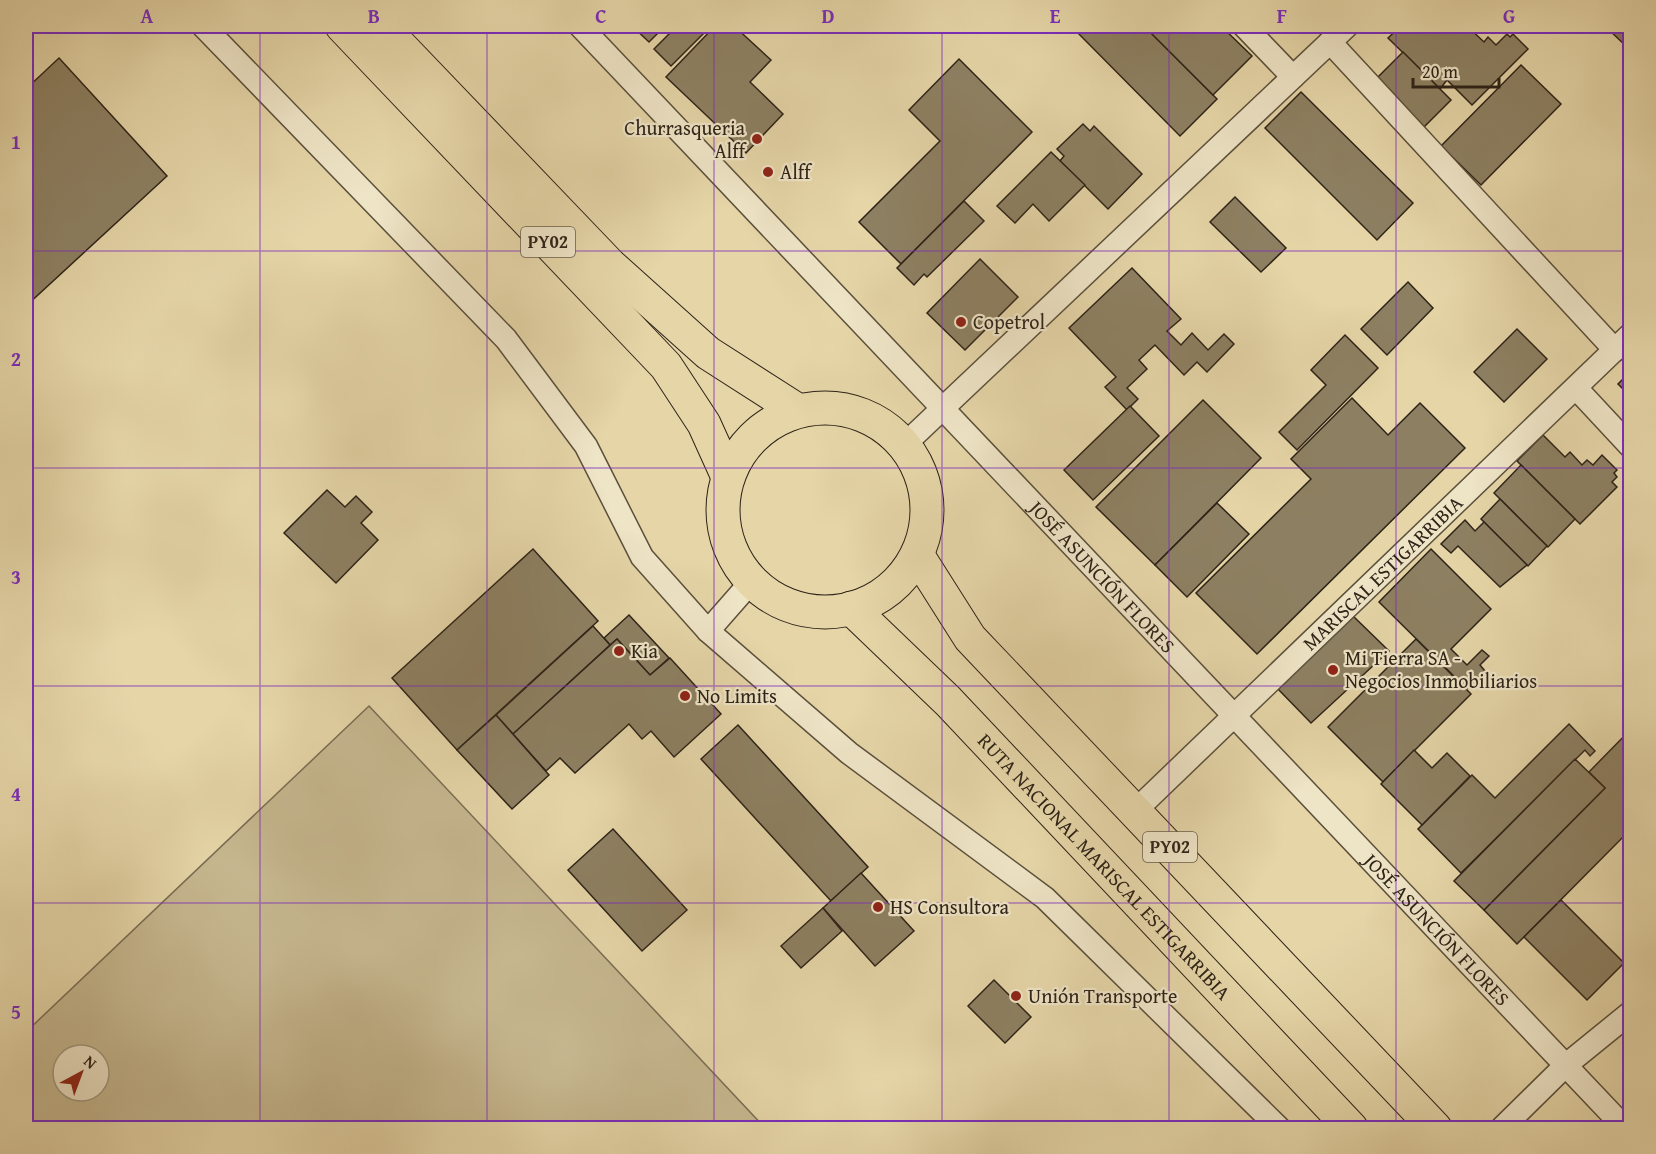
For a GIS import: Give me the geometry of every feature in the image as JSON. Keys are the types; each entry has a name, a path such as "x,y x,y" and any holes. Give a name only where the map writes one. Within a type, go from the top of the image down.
{"highway":[{"name":"PY02","path":"342,26 666,366 704,424 728,477"},
{"name":"PY02","path":"392,29 610,265 708,354 797,410"},
{"path":"817,406 850,409 880,423 905,444 920,470 927,498 927,528 918,556 889,591 851,608 822,613 796,609 772,599 751,582 734,559 723,533 720,505 728,477 752,434 797,410 817,406"},
{"name":"PY02","path":"918,556 970,638 1136,810 1435,1128"},
{"name":"RUTA NACIONAL MARISCAL ESTIGARRIBIA","path":"851,608 948,701 1351,1128"}],"street":[{"path":"203,26 506,339 586,446 642,557 708,631 849,753 1045,898 1279,1128"},
{"name":"JOSÉ ASUNCIÓN FLORES","path":"580,26 1625,1128"},
{"path":"1244,26 1293,77"},
{"path":"905,444 1347,26"},
{"path":"1330,42 1623,343"},
{"name":"MARISCAL ESTIGARRIBIA","path":"1136,810 1235,718 1623,343"},
{"path":"1576,388 1630,446"},
{"path":"708,631 751,582"},
{"path":"1502,1128 1566,1065 1630,1013"}],"shaded area":[{"path":"369,706 765,1128 26,1128 26,1032"}],"building":[{"path":"632,26 665,26 649,42"},
{"path":"677,26 711,26 671,66 654,49"},
{"path":"715,26 734,26 771,60 750,82 783,114 746,153 666,77"},
{"path":"1144,26 1217,99 1180,136 1072,27"},
{"path":"1144,26 1221,26 1252,56 1213,95"},
{"path":"1401,26 1467,26 1484,42 1488,37 1496,45 1507,34 1510,37 1513,34 1528,49 1472,105 1447,80 1440,89 1388,38"},
{"path":"1508,26 1521,26 1515,32"},
{"path":"1605,26 1630,26 1630,48 1629,49"},
{"path":"1403,52 1451,100 1424,127 1376,79"},
{"path":"59,58 167,176 26,306 26,89"},
{"path":"959,59 1032,132 901,264 859,222 940,141 909,110"},
{"path":"1521,65 1561,104 1481,185 1441,146"},
{"path":"1301,92 1413,203 1377,240 1265,128"},
{"path":"1083,124 1090,131 1094,126 1142,174 1108,209 1060,161 1064,156 1057,149"},
{"path":"1051,152 1085,185 1049,221 1033,204 1015,223 997,206"},
{"path":"1235,197 1286,248 1261,272 1210,222"},
{"path":"964,201 984,221 927,277 924,274 914,285 897,268"},
{"path":"980,259 1018,297 965,350 927,313"},
{"path":"1132,268 1181,319 1167,331 1181,345 1192,333 1208,350 1224,334 1234,344 1207,372 1197,362 1184,375 1155,345 1139,360 1147,369 1127,388 1138,399 1127,410 1105,387 1116,377 1069,328"},
{"path":"1408,282 1433,308 1387,355 1361,329"},
{"path":"1517,329 1547,359 1504,402 1474,372"},
{"path":"1345,335 1378,368 1297,450 1279,432 1326,385 1311,370"},
{"path":"1630,372 1630,396 1618,384"},
{"path":"1352,398 1388,435 1420,403 1465,448 1257,654 1196,593 1311,479 1291,459"},
{"path":"1203,400 1261,458 1155,565 1096,507"},
{"path":"1630,400 1630,413 1624,407"},
{"path":"1130,406 1159,436 1093,500 1064,470"},
{"path":"1543,435 1565,457 1570,452 1582,465 1587,460 1593,465 1602,455 1617,470 1614,473 1617,477 1612,482 1617,487 1580,524 1517,461"},
{"path":"1521,465 1575,519 1548,547 1494,493"},
{"path":"327,490 345,507 356,496 372,512 361,523 378,540 336,583 284,533"},
{"path":"1500,499 1547,546 1528,566 1481,519"},
{"path":"1217,503 1249,534 1187,597 1155,565"},
{"path":"1465,520 1475,531 1484,522 1527,565 1500,587 1458,546 1451,553 1441,544"},
{"path":"533,549 598,621 457,750 392,678"},
{"path":"1431,549 1491,609 1451,649 1467,665 1482,650 1489,656 1480,665 1485,671 1467,689 1379,602"},
{"path":"629,615 669,658 650,675 617,639 610,645 604,638"},
{"name":"Mi Tierra SA - Negocios Inmobiliarios","path":"1352,615 1389,651 1311,723 1278,689"},
{"path":"593,626 610,645 513,734 496,715"},
{"path":"617,639 650,675 670,658 721,714 674,757 651,731 642,739 629,724 575,773 560,758 546,771 513,734"},
{"path":"1416,639 1471,694 1383,782 1328,727"},
{"path":"496,715 549,775 512,809 457,750"},
{"path":"1569,724 1595,751 1590,756 1585,750 1461,873 1418,829 1472,775 1495,798"},
{"path":"738,725 868,867 831,901 701,759"},
{"path":"1630,730 1630,830 1517,944 1484,910 1605,788 1589,772"},
{"path":"1414,750 1432,768 1447,753 1470,776 1422,825 1381,784"},
{"path":"1575,759 1605,788 1484,910 1454,881"},
{"path":"613,829 687,910 642,951 568,870"},
{"path":"861,873 914,931 875,966 823,908"},
{"path":"1561,900 1624,963 1587,1000 1524,937"},
{"path":"823,908 842,931 801,968 781,946"},
{"path":"994,980 1031,1017 1005,1043 968,1006"}],"place":[{"name":"Churrasqueria Alff","path":"757,139"},
{"name":"Alff","path":"768,172"},
{"name":"Copetrol","path":"961,322"},
{"name":"Kia","path":"619,651"},
{"name":"Mi Tierra SA - Negocios Inmobiliarios","path":"1333,670"},
{"name":"No Limits","path":"685,696"},
{"name":"HS Consultora","path":"878,907"},
{"name":"Unión Transporte","path":"1016,996"}]}
